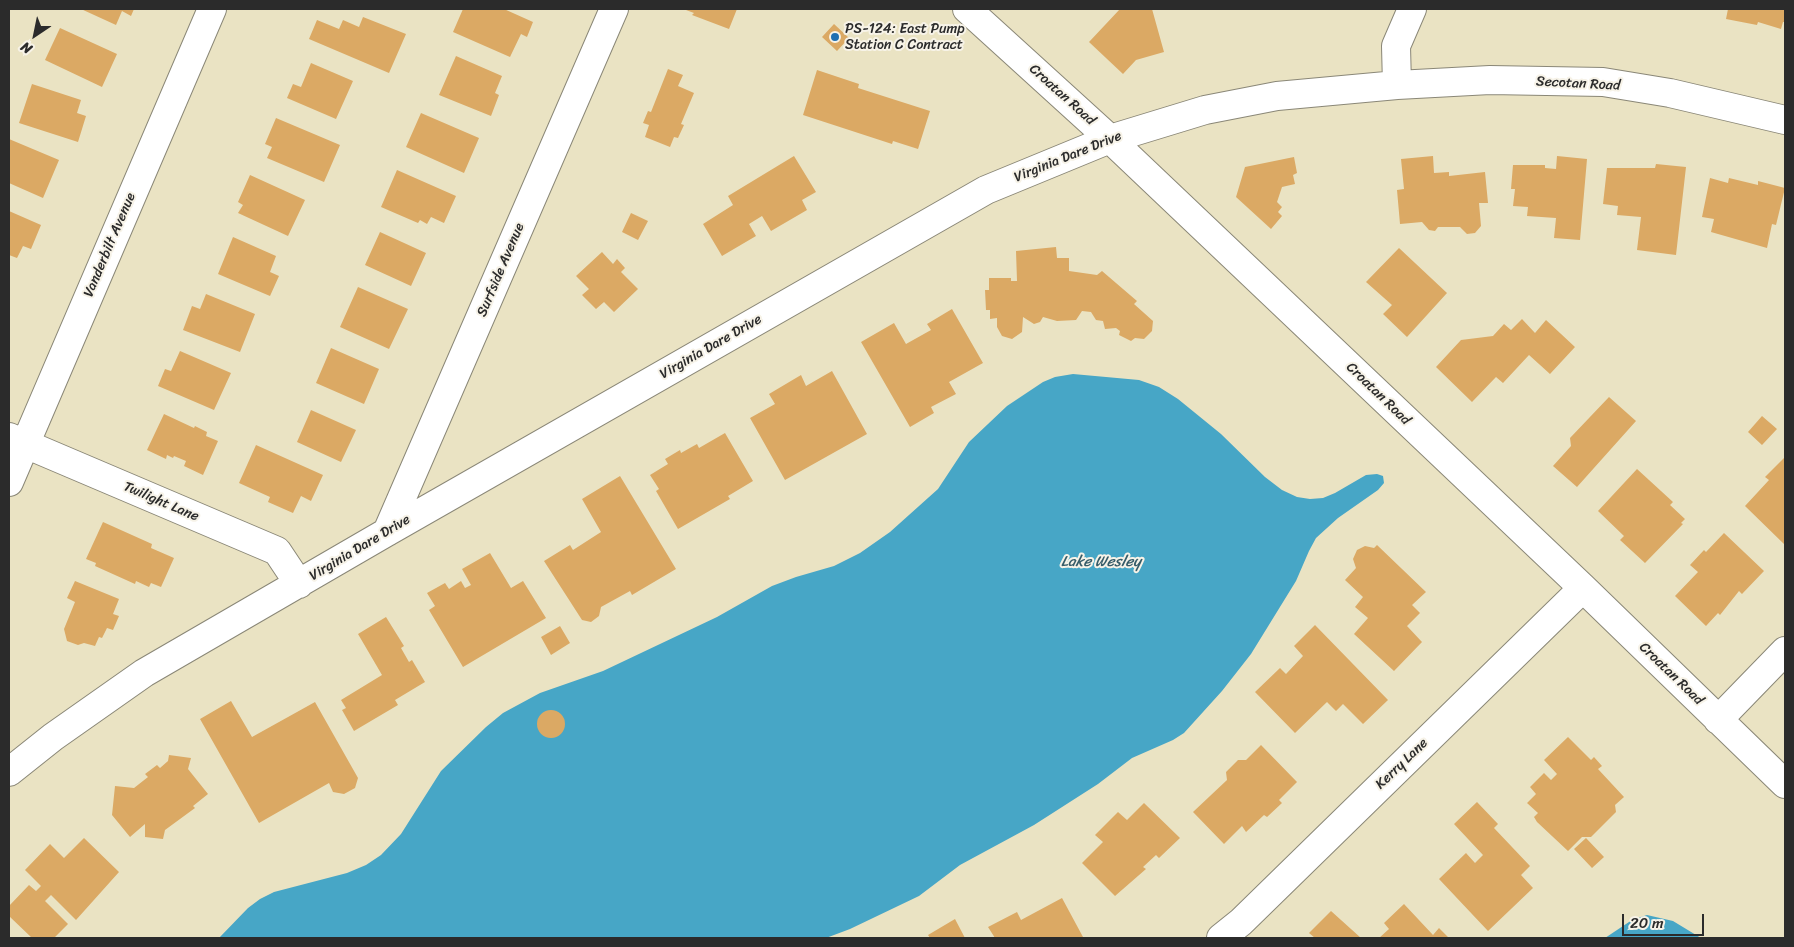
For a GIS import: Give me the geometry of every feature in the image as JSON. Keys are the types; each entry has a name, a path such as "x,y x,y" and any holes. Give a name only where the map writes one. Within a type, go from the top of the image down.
{"street":[{"name":"Vanderbilt Avenue","path":"9,482 16,441 212,9"},
{"name":"Surfside Avenue","path":"387,532 614,9"},
{"name":"Croatan Road","path":"967,9 1110,139 1785,784"},
{"path":"1397,85 1396,46 1412,9"},
{"name":"Secotan Road","path":"1397,85 1490,80 1603,82 1670,93 1785,120"},
{"name":"Virginia Dare Drive","path":"9,772 144,673 986,190 1110,139 1205,110 1268,98 1397,85"},
{"name":"Twilight Lane","path":"16,441 277,551 299,584"},
{"name":"Kerry Lane","path":"1221,938 1241,922 1582,588"},
{"path":"1718,720 1785,651"}],"water":[{"name":"Lake Wesley","path":"1073,374 1139,380 1159,387 1178,399 1221,434 1265,477 1282,490 1297,497 1323,498 1366,475 1377,474 1383,476 1384,483 1378,490 1338,518 1316,538 1296,581 1251,654 1222,691 1184,733 1173,740 1132,758 1098,784 1034,825 960,865 919,896 850,929 826,938 219,938 248,908 260,899 274,892 347,873 366,865 381,855 401,834 441,771 503,713 540,693 603,671 717,617 772,586 834,566 860,553 890,532 938,489 969,442 1007,406 1043,382 1055,377"},
{"path":"1647,915 1673,921 1701,938 1605,938 1632,920"}],"building":[{"path":"81,9 134,9 131,16 122,11 116,25"},
{"path":"463,9 504,9 533,22 527,37 521,34 510,57 453,32"},
{"path":"687,9 737,9 729,29 692,15 694,13"},
{"path":"1120,9 1152,9 1164,52 1136,60 1123,74 1089,42"},
{"path":"1728,9 1785,9 1785,22 1783,22 1781,29 1758,22 1757,25 1726,19"},
{"path":"363,17 406,34 389,73 309,39 317,20 339,29 343,20 359,27"},
{"name":"PS-124: East Pump Station C Contract","path":"834,24 849,38 837,51 822,37"},
{"path":"60,28 117,54 102,87 45,60"},
{"path":"456,56 502,76 495,93 499,95 491,116 439,95"},
{"path":"311,63 353,81 336,119 287,98 293,84 301,87"},
{"path":"668,69 683,75 678,86 694,93 681,124 684,125 678,138 674,137 670,147 645,137 649,125 643,123 648,111 651,112"},
{"path":"817,70 859,84 858,88 930,111 918,149 893,141 892,144 803,115"},
{"path":"32,84 81,100 77,113 86,116 78,142 19,123"},
{"path":"421,113 479,138 464,173 406,147"},
{"path":"276,118 340,145 324,182 267,158 272,147 265,144"},
{"path":"9,139 59,160 43,198 9,183"},
{"path":"794,156 816,192 802,200 807,210 771,231 762,216 749,224 756,236 722,256 703,224 733,205 728,196"},
{"path":"1433,156 1434,173 1449,172 1449,176 1485,172 1488,203 1479,203 1481,226 1475,233 1467,234 1460,227 1438,227 1435,231 1429,230 1422,222 1400,224 1397,190 1404,189 1401,159"},
{"path":"1557,156 1587,159 1580,240 1554,238 1556,218 1527,216 1528,207 1513,206 1515,189 1511,189 1513,165 1545,165 1545,168 1556,169"},
{"path":"1294,157 1297,173 1293,175 1295,184 1282,187 1277,202 1282,207 1278,212 1282,216 1271,229 1236,197 1245,167"},
{"path":"1656,164 1686,167 1676,255 1637,250 1641,217 1617,215 1618,206 1603,204 1607,168 1655,168"},
{"path":"397,170 456,196 444,223 431,217 427,224 420,220 418,223 381,207"},
{"path":"250,175 305,200 288,236 238,213 243,205 238,202"},
{"path":"1710,178 1728,183 1729,178 1758,185 1758,181 1785,188 1776,225 1772,224 1767,248 1711,232 1714,219 1702,217"},
{"path":"9,211 41,225 31,249 23,246 17,258 9,255"},
{"path":"631,213 648,221 638,240 622,232"},
{"path":"380,232 426,253 411,286 365,265"},
{"path":"233,237 276,256 270,272 279,276 270,296 218,274"},
{"path":"1056,247 1057,258 1069,258 1069,271 1097,275 1102,271 1137,301 1134,304 1153,321 1152,331 1144,339 1135,338 1131,341 1119,335 1120,331 1116,328 1105,329 1103,321 1096,320 1091,312 1082,311 1076,320 1057,321 1043,317 1040,322 1034,324 1023,317 1022,332 1012,339 1002,336 997,327 997,318 990,319 990,310 986,310 985,290 989,290 989,278 1011,278 1011,281 1017,281 1016,251"},
{"path":"1399,248 1447,293 1407,337 1383,314 1392,305 1366,282"},
{"path":"602,252 613,264 617,259 625,268 621,272 638,289 614,312 604,302 596,309 582,295 589,289 576,276"},
{"path":"358,287 408,309 389,349 340,327"},
{"path":"206,294 255,314 240,352 183,330 192,306 200,309"},
{"path":"952,309 983,363 949,382 956,394 931,407 934,413 910,427 861,342 894,323 906,344 931,330 927,324"},
{"path":"1522,319 1535,333 1546,320 1575,347 1550,374 1529,355 1503,383 1496,377 1472,402 1436,367 1461,340 1493,336 1504,324 1511,330"},
{"path":"331,348 379,369 364,404 316,383"},
{"path":"180,351 231,373 214,410 158,386 165,369 171,371"},
{"path":"832,371 867,434 785,480 750,418 775,404 769,394 801,375 806,386"},
{"path":"1609,397 1636,421 1577,487 1553,466 1571,446 1570,438"},
{"path":"311,410 356,430 341,462 297,442"},
{"path":"164,414 207,432 206,436 218,441 203,475 184,466 186,461 167,455 166,459 147,450"},
{"path":"1762,416 1777,429 1762,445 1748,432"},
{"path":"725,433 753,481 728,496 730,499 678,529 656,491 659,489 650,475 668,464 665,459 680,450 681,453 697,444 699,448"},
{"path":"256,445 323,475 311,501 301,496 293,513 268,502 270,497 239,483"},
{"path":"1784,458 1785,545 1745,506 1769,480 1765,477"},
{"path":"1637,469 1673,502 1670,505 1685,519 1681,523 1683,524 1645,563 1620,540 1624,536 1598,511"},
{"path":"620,476 676,569 632,595 630,591 601,607 599,616 591,622 582,620 544,561 570,545 573,550 601,532 582,499"},
{"path":"103,522 152,544 151,548 174,558 161,587 151,583 149,587 136,581 135,584 95,566 96,563 86,559"},
{"path":"1724,533 1764,571 1742,594 1739,591 1720,615 1718,613 1706,626 1675,596 1698,572 1690,565"},
{"path":"1377,545 1426,592 1412,605 1420,613 1407,626 1422,642 1394,671 1354,634 1368,618 1355,607 1363,597 1345,580 1356,568 1353,559 1357,550 1365,546 1374,548"},
{"path":"490,553 511,588 523,581 546,618 463,667 429,610 435,606 427,593 445,583 449,589 461,581 465,588 471,585 462,569"},
{"path":"75,581 119,599 113,614 119,616 113,630 107,628 102,638 99,637 95,646 84,643 78,645 67,641 64,629 75,602 67,598"},
{"path":"386,617 404,646 401,648 409,662 412,660 425,682 395,700 398,705 354,731 342,710 346,708 341,700 382,675 358,634"},
{"path":"1315,625 1388,700 1363,724 1343,704 1336,711 1327,702 1295,733 1255,692 1280,668 1286,674 1303,656 1294,646"},
{"path":"560,626 570,643 551,655 541,637"},
{"path":"231,701 252,737 315,702 358,778 355,788 344,794 333,792 329,783 259,823 200,719"},
{"path":"551,710 561,714 565,724 561,734 551,738 541,734 537,724 541,714"},
{"path":"1568,737 1591,760 1594,757 1602,766 1598,769 1624,797 1615,805 1616,812 1591,837 1582,837 1568,851 1537,822 1534,817 1538,813 1527,803 1536,794 1530,787 1544,773 1551,780 1557,774 1544,760"},
{"path":"1261,745 1297,782 1279,800 1282,803 1267,817 1264,815 1246,832 1242,826 1224,844 1193,812 1227,780 1226,772 1238,760 1246,760"},
{"path":"169,755 191,758 188,769 208,794 193,806 195,808 165,830 163,839 145,837 145,824 130,837 112,815 115,786 134,788 148,777 145,774 157,765 160,768 168,761"},
{"path":"1477,802 1498,824 1494,828 1530,866 1521,875 1533,888 1488,931 1439,879 1466,853 1475,863 1483,855 1454,824"},
{"path":"1144,803 1180,838 1159,858 1156,855 1143,867 1146,869 1115,896 1082,863 1103,842 1095,835 1118,812 1127,820"},
{"path":"84,838 119,872 76,920 51,895 45,901 68,924 54,938 32,938 9,916 9,906 29,885 36,891 41,886 25,870 50,844 64,858"},
{"path":"1586,838 1604,857 1592,868 1574,849"},
{"path":"1062,898 1083,937 995,938 988,927 1017,912 1021,920"},
{"path":"1404,904 1433,935 1439,928 1449,938 1379,938 1389,929 1384,923"},
{"path":"1331,911 1361,938 1315,938 1309,933"},
{"path":"955,919 965,938 930,938 928,935"}],"place":[{"name":"PS-124: East Pump Station C Contract","path":"835,37"}]}
